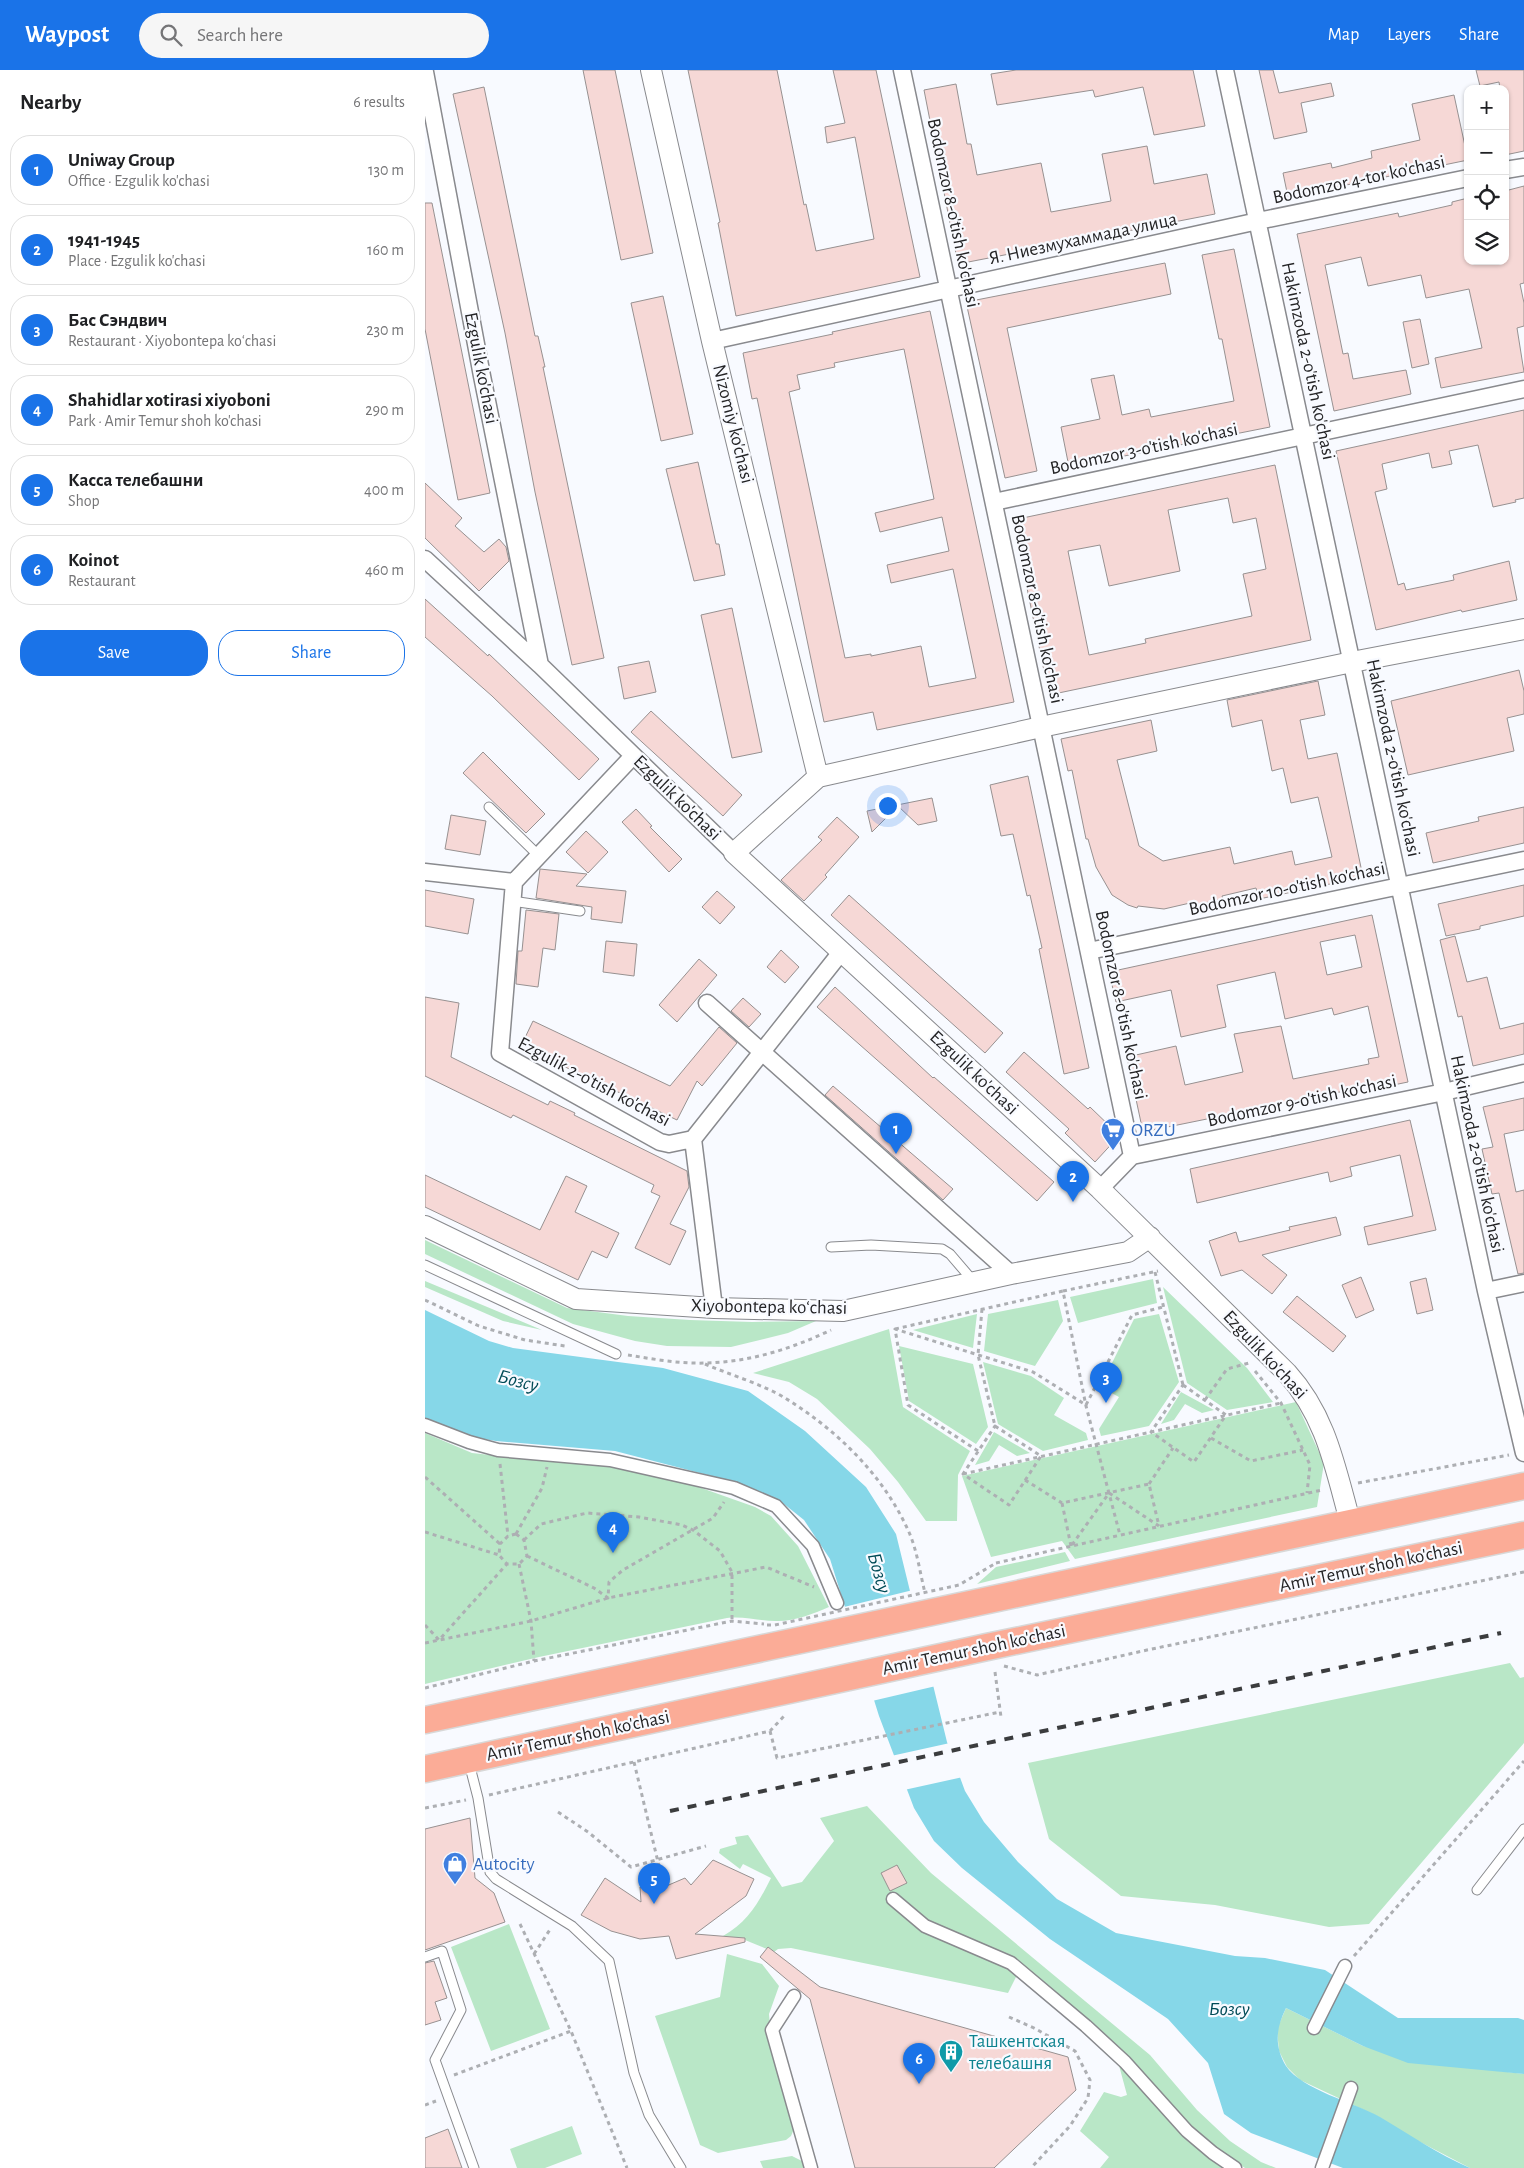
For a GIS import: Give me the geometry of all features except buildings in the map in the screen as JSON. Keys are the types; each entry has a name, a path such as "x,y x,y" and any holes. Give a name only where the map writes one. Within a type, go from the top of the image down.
{"main road":[{"path":"425,1720 773,1635 978,1603 1350,1521 1524,1486"},
{"name":"Amir Temur shoh ko'chasi","path":"425,1769 987,1647 1524,1535"}],"street":[{"name":"Nizomiy ko'chasi","path":"651,70 712,341 818,777"},
{"name":"Hakimzoda 2-o'tish ko'chasi","path":"1225,70 1486,1291 1524,1453"},
{"name":"Bodomzor 8-o'tish ko'chasi","path":"906,71 949,289 1132,1156"},
{"name":"Ezgulik ko'chasi","path":"425,72 426,91 540,664"},
{"path":"1509,169 1524,166"},
{"name":"Bodomzor 4-tor ko'chasi","path":"1258,221 1464,179"},
{"name":"Я. Ниезмухаммада улица","path":"712,341 1258,221"},
{"name":"Bodomzor 3-o'tish ko'chasi","path":"994,502 1524,389"},
{"name":"Ezgulik ko'chasi","path":"427,565 540,664 734,853 1101,1189 1299,1387 1320,1422 1329,1442 1350,1521"},
{"path":"734,853 818,777 1041,727 1352,662 1524,629"},
{"path":"425,872 513,882 633,756"},
{"name":"Bodomzor 10-o'tish ko'chasi","path":"1089,951 1524,860"},
{"name":"Ezgulik 2-o'tish ko'chasi","path":"513,882 500,1053 660,1142 669,1144 693,1139"},
{"path":"714,1308 693,1139 842,951"},
{"path":"707,1003 1011,1274"},
{"name":"Bodomzor 9-o'tish ko'chasi","path":"1132,1156 1443,1092 1524,1073"},
{"path":"1101,1189 1132,1156"},
{"name":"Xiyobontepa koʻchasi","path":"425,1226 576,1299 714,1308 843,1311 1011,1274 1128,1252 1150,1237"},
{"path":"1486,1291 1524,1283"},
{"path":"425,1425 469,1442 498,1450 610,1460 669,1472 734,1488 776,1506 813,1546 837,1603"},
{"path":"893,1899 925,1926 1011,1963 1086,2026 1125,2062 1187,2131 1213,2153 1235,2168"},
{"path":"1314,2028 1345,1966"},
{"path":"795,1996 772,2030 811,2168"},
{"path":"1322,2168 1351,2088"}],"lane":[{"path":"489,807 538,855"},
{"path":"512,901 580,911"},
{"path":"831,1247 871,1245 943,1249 950,1254 974,1282"},
{"path":"425,1265 616,1354"},
{"path":"468,1760 479,1798 490,1872 496,1879 572,1926 609,1961 634,2073 649,2116 681,2168"},
{"path":"1477,1890 1524,1829"},
{"path":"425,1958 442,1951 461,2010 435,2060 474,2168"}],"path":[{"path":"895,1329 1155,1272 1183,1385 1227,1415"},
{"path":"1063,1291 1086,1406 1119,1535"},
{"path":"425,1300 479,1326 525,1340 570,1347"},
{"path":"1086,1406 1132,1315 1163,1307"},
{"path":"982,1309 978,1355 995,1426 1041,1456"},
{"path":"616,1354 704,1363 740,1360 775,1353 839,1327"},
{"path":"895,1329 1033,1372 1086,1406"},
{"path":"895,1329 908,1405 978,1452"},
{"path":"704,1363 784,1397 825,1426 862,1460 890,1494 909,1532 926,1597"},
{"path":"1205,1400 1227,1369 1249,1363"},
{"path":"1151,1432 1183,1385"},
{"path":"963,1474 1281,1403 1310,1465 1307,1493"},
{"path":"1151,1432 1194,1462 1227,1415"},
{"path":"963,1474 995,1426"},
{"path":"1211,1438 1251,1461 1303,1450"},
{"path":"1025,1480 1062,1503 1109,1493 1149,1484 1173,1448"},
{"path":"498,1450 508,1536"},
{"path":"425,1688 534,1661 732,1621 773,1635 775,1625 959,1585 996,1563 1340,1486 1524,1453"},
{"path":"499,1555 500,1544 508,1536 516,1534 542,1488 550,1455"},
{"path":"963,1474 1009,1505 1041,1456"},
{"path":"425,1477 500,1544"},
{"path":"1149,1484 1159,1526"},
{"path":"608,1598 609,1582 623,1570 713,1518 734,1488"},
{"path":"1109,1493 1159,1526"},
{"path":"1071,1546 1109,1493"},
{"path":"1062,1503 1071,1546"},
{"path":"524,1540 541,1524 587,1513 639,1517 682,1525 693,1530 720,1551 732,1572 732,1621"},
{"path":"425,1532 499,1555 507,1564"},
{"path":"516,1534 524,1540 527,1556"},
{"path":"527,1556 594,1588 608,1598"},
{"path":"439,1640 507,1564 519,1564 527,1556"},
{"path":"519,1564 531,1621 534,1661"},
{"path":"425,1643 531,1621 608,1598 765,1567 808,1583 837,1603"},
{"path":"1037,1675 1147,1650 1524,1572"},
{"path":"425,1625 439,1640"},
{"path":"995,1672 1001,1718"},
{"path":"425,1808 479,1798 770,1730 777,1758 1000,1712"},
{"path":"1345,1966 1524,1760"},
{"path":"634,1762 664,1887"},
{"path":"558,1812 588,1832 631,1867 706,1846"},
{"path":"533,1954 558,1917"},
{"path":"519,1924 571,2031 627,2168"},
{"path":"1009,2018 1034,2028 1075,2051 1090,2080 1088,2098 1075,2119 1031,2168"},
{"path":"442,2079 571,2031"}],"green space":[{"path":"425,1240 567,1308 628,1316 690,1320 752,1322 816,1321 788,1333 731,1347 667,1346 635,1341 573,1324 425,1254"},
{"path":"1153,1279 1157,1303 1078,1323 1070,1297"},
{"path":"425,1281 542,1330 503,1321 425,1287"},
{"path":"1163,1287 1247,1368 1273,1402 1227,1410 1187,1383"},
{"path":"1058,1300 1063,1321 1035,1366 984,1351 988,1314"},
{"path":"977,1314 973,1348 913,1330"},
{"path":"1159,1314 1179,1382 1149,1426 1101,1436 1099,1429 1119,1397 1100,1387 1134,1319"},
{"path":"889,1329 903,1407 970,1451 958,1475 957,1521 926,1521 898,1482 870,1449 817,1399 789,1382 753,1373"},
{"path":"899,1346 973,1364 988,1427 976,1444 909,1401"},
{"path":"983,1362 1031,1376 1064,1398 1054,1415 1086,1433 1088,1440 1043,1451 998,1424"},
{"path":"1181,1392 1214,1410 1202,1413 1185,1404 1174,1420 1161,1424"},
{"path":"1296,1402 1324,1463 1317,1507 1075,1559 1062,1541 991,1557 962,1476"},
{"path":"994,1432 1030,1453 1017,1456 999,1445 989,1461 975,1465"},
{"path":"425,1433 472,1453 544,1461 566,1460 620,1467 693,1485 755,1507 771,1516 798,1546 829,1607 803,1617 782,1621 727,1618 539,1657 425,1684"},
{"path":"1065,1552 1070,1561 977,1584 996,1567"},
{"path":"1510,1663 1520,1678 1524,1677 1524,1743 1369,1924 1329,1927 1215,1905 1121,1896 1049,1839 1028,1763"},
{"path":"867,1806 931,1873 1150,2055 1197,2110 1230,2141 1261,2162 1276,2168 1245,2168 1212,2145 1178,2113 1142,2071 1106,2037 1021,1967 1008,1993 791,1948 778,1949 774,1952 745,1940 723,1936 752,1911 771,1878 743,1864 740,1869 719,1853 720,1849 737,1844 735,1837 748,1835 782,1887 802,1882 834,1841 820,1818"},
{"path":"509,1924 550,2029 491,2051 451,1947"},
{"path":"727,1954 762,1964 779,1986 769,2014 771,2037 794,2129 791,2136 786,2140 718,2153 700,2145 655,2016 720,1997"},
{"path":"1286,2008 1363,2046 1483,2069 1524,2074 1524,2168 1470,2168 1399,2131 1379,2117 1300,2080 1287,2067 1279,2051 1277,2029"},
{"path":"1117,2058 1227,2168 1100,2168 1109,2157 1080,2131 1104,2092 1121,2097 1127,2095"},
{"path":"572,2126 582,2154 545,2168 517,2168 510,2149"},
{"path":"792,2156 802,2161 806,2168 763,2168 760,2161"}],"water":[{"name":"Бозсу","path":"425,1310 489,1341 513,1348 663,1368 748,1391 805,1431 866,1487 896,1534 947,1742 965,1791 984,1822 1018,1862 1057,1899 1116,1933 1235,1956 1265,1958 1325,1970 1398,2018 1518,2018 1524,2020 1524,2074 1408,2063 1363,2046 1286,2008 1280,2023 1278,2044 1282,2059 1293,2074 1303,2082 1380,2117 1435,2150 1470,2168 1343,2168 1251,2133 1224,2114 1208,2063 1168,2019 1050,1939 962,1868 934,1841 914,1808 879,1716 830,1559 804,1520 779,1500 727,1480 615,1451 496,1441 471,1437 425,1418"}],"pier":[{"path":"913,1590 936,1686 872,1701 844,1607"},
{"path":"950,1743 963,1777 904,1790 891,1756"}],"railway":[{"path":"670,1811 1501,1633"}],"place":[{"name":"ORZU","path":"1113,1151"},
{"name":"Uniway Group","path":"896,1154"},
{"name":"1941-1945","path":"1073,1202"},
{"name":"Бас Сэндвич","path":"1106,1403"},
{"name":"Shahidlar xotirasi xiyoboni","path":"613,1553"},
{"name":"Autocity","path":"455,1885"},
{"name":"Касса телебашни","path":"654,1904"},
{"name":"Ташкентская телебашня","path":"951,2073"},
{"name":"Koinot","path":"919,2084"}]}
